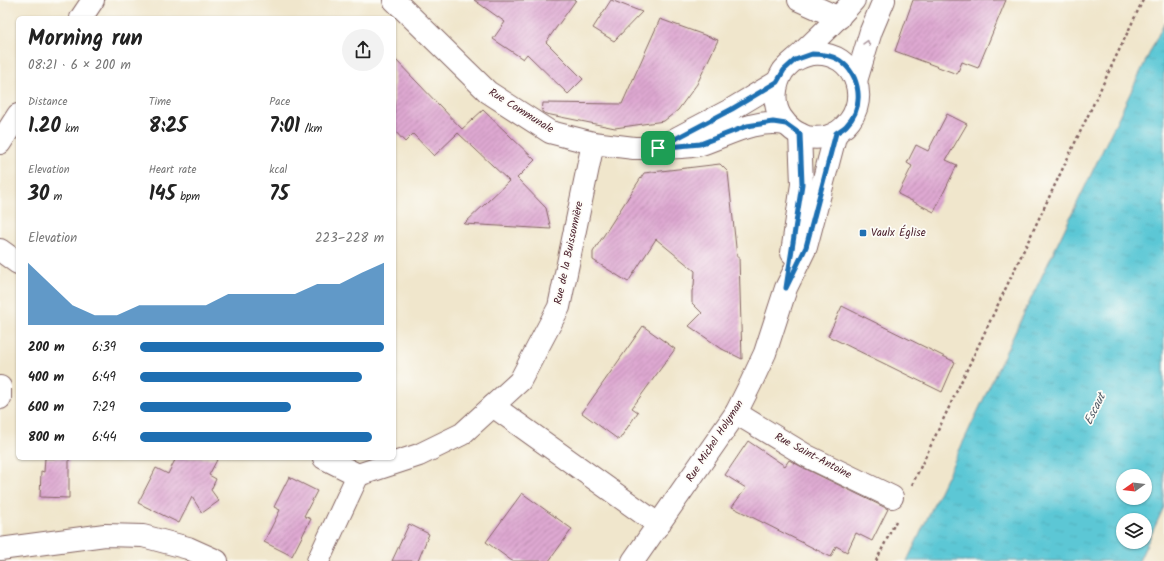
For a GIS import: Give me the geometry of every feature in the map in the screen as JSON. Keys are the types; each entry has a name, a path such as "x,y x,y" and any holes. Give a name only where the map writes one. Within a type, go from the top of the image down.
{"street":[{"path":"82,16 93,0"},
{"name":"Rue Communale","path":"394,0 488,92 550,132 593,143 634,148 658,148 700,144 747,126 773,122 793,129"},
{"path":"799,0 839,18"},
{"path":"795,60 812,54 830,56 846,66 852,73 859,93 858,105 854,116 846,126 836,133 822,138 814,138 793,129 779,115 775,93 777,82 784,70 839,18 854,0"},
{"path":"856,81 871,31 884,0"},
{"path":"658,148 732,109 777,82"},
{"path":"0,143 16,118"},
{"path":"786,288 802,184 793,129"},
{"path":"786,288 806,247 836,133"},
{"name":"Rue de la Buissonnière","path":"358,475 419,455 462,434 520,381 558,307 593,143"},
{"path":"0,250 16,262"},
{"name":"Rue Michel Holyman","path":"633,561 736,413 765,353 786,288"},
{"path":"0,387 0,398"},
{"path":"493,406 659,524"},
{"name":"Rue Saint-Antoine","path":"736,413 807,456 900,500"},
{"path":"318,561 358,475 328,460"},
{"path":"0,549 105,535 143,536 188,548 217,561"}],"path":[{"path":"876,561 900,500 1143,0"}],"water":[{"name":"Escaut","path":"1164,23 1164,507 1152,533 1152,513 1116,513 1116,549 1145,549 1139,561 907,561"}],"building":[{"path":"474,0 576,0 546,42 583,79 568,94 527,54 523,59 493,39 505,22"},
{"path":"611,0 642,12 614,41 593,28"},
{"path":"913,0 1006,0 978,68 962,62 957,74 895,51"},
{"path":"660,19 718,40 697,84 678,110 664,121 615,128 542,112 543,103 622,104"},
{"path":"396,60 462,129 483,110 535,160 517,178 546,208 551,229 464,224 509,181 458,133 434,156 413,134 405,142 396,132"},
{"path":"947,114 967,124 946,160 957,165 934,212 898,194 912,166 907,163 916,145 928,151"},
{"path":"720,164 728,172 737,257 739,257 742,359 722,349 689,326 702,313 692,303 695,271 656,239 628,282 593,260 593,252 644,173"},
{"path":"842,306 955,362 942,392 828,336"},
{"path":"643,326 675,349 632,408 638,412 619,440 582,413"},
{"path":"748,441 785,466 789,460 888,509 872,541 856,533 847,552 836,546 831,557 732,507 746,488 725,475"},
{"path":"45,460 69,460 69,498 40,497 41,471 44,472"},
{"path":"175,460 217,460 209,475 216,479 211,490 219,501 202,513 192,497 179,523 138,503 156,468 168,474"},
{"path":"289,477 317,491 304,516 311,519 292,556 264,542 280,510 274,507"},
{"path":"522,493 572,529 549,561 512,561 486,542"},
{"path":"409,524 429,534 418,561 392,561"}],"place":[{"name":"Vaulx Église","path":"863,233"}],"route":[{"path":"821,54 830,56 846,66 856,81 859,93 858,105 854,116 846,126 836,133 806,247 786,288 802,184 800,134 792,130 786,124 773,122 747,126 700,144 658,148 732,109 777,82 784,70 795,60 803,56 821,54"}]}
